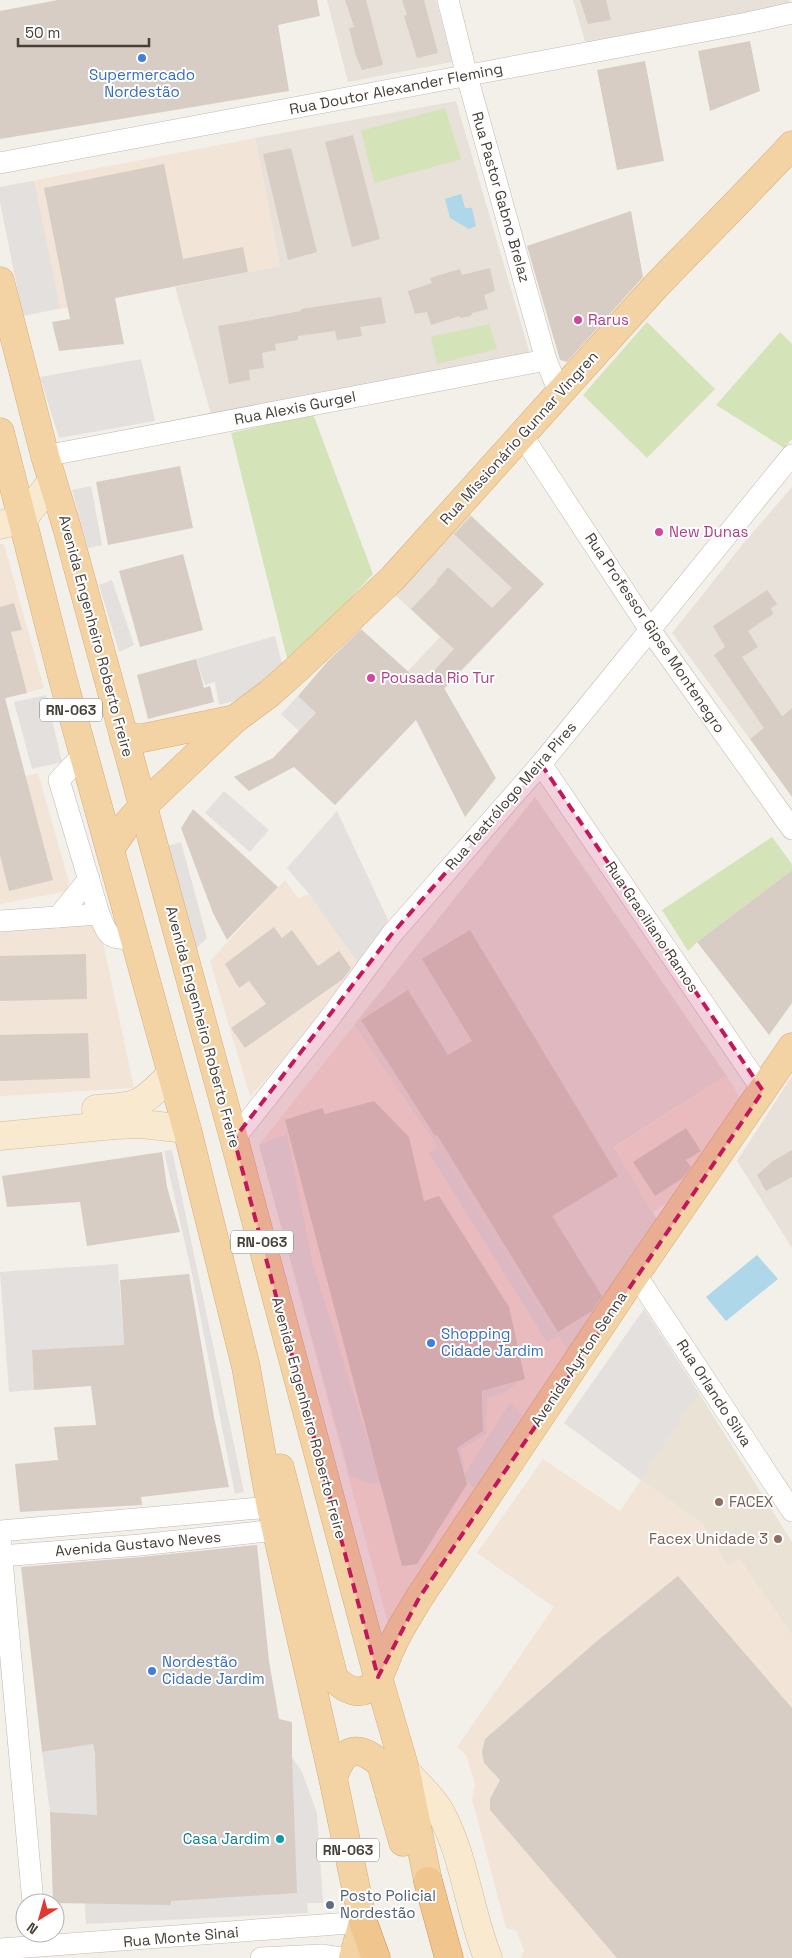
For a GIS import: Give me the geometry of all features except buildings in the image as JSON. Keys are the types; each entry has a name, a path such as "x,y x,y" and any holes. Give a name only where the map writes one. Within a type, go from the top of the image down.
{"highway":[{"path":"428,1880 448,1948"},
{"path":"363,1922 376,1958"}],"main road":[{"name":"Rua Missionário Gunnar Vingren","path":"110,849 127,824 142,807 235,719 281,683 392,578 661,281 740,202 792,145"},
{"name":"Avenida Engenheiro Roberto Freire","path":"0,281 45,456 234,1139 378,1677 406,1772 428,1880"},
{"name":"RN-063","path":"0,432 11,522 62,676 186,1130 246,1368 273,1518 333,1778 363,1922"},
{"path":"11,522 52,481"},
{"name":"Rua Missionário Gunnar Vingren","path":"124,738 143,738 235,719"},
{"name":"Avenida Ayrton Senna","path":"378,1677 391,1646 419,1598 792,1047"},
{"path":"0,1118 127,1107 149,1097 170,1075"},
{"path":"0,1136 141,1124 186,1130"},
{"path":"246,1368 267,1416 334,1678 342,1686 357,1692 366,1690 375,1684 378,1677"},
{"path":"333,1778 338,1763 348,1753 364,1752 381,1764 414,1880 448,1948"},
{"name":"Avenida Engenheiro Roberto Freire","path":"406,1772 425,1791 440,1811 450,1831 488,1958"},
{"path":"352,1958 363,1922"}],"street":[{"name":"Rua Pastor Gabno Brelaz","path":"448,0 467,76 546,360 559,392"},
{"name":"Rua Doutor Alexander Fleming","path":"0,163 792,13"},
{"name":"Rua Alexis Gurgel","path":"45,456 546,360"},
{"name":"Rua Professor Gipse Montenegro","path":"522,435 650,630 792,829"},
{"name":"Rua Teatrólogo Meira Pires","path":"234,1139 326,1022 391,935 540,764 792,455"},
{"path":"83,755 59,780 99,914 108,933 114,938 133,939"},
{"name":"Rua Graciliano Ramos","path":"540,764 762,1091"},
{"path":"58,917 89,879"},
{"path":"0,921 99,914"},
{"name":"Rua Orlando Silva","path":"636,1275 792,1511"},
{"name":"Avenida Gustavo Neves","path":"0,1531 136,1519 273,1518"},
{"name":"Avenida Gustavo Neves","path":"1,1550 140,1544 273,1518"},
{"path":"136,1519 140,1544"},
{"path":"1,1550 32,1893"},
{"name":"Rua Monte Sinai","path":"0,1949 36,1946 98,1951 363,1922"},
{"path":"261,1958 331,1956 320,1926"}],"highlighted area":[{"path":"541,764 763,1091 419,1598 378,1677 338,1525 234,1139 391,935"}],"shaded area":[{"path":"327,0 436,0 452,62 348,82"},
{"path":"573,0 789,0 791,5 586,45"},
{"path":"456,101 530,354 211,414 175,287 280,266 255,138"},
{"path":"255,138 280,266 23,316 0,202 0,187"},
{"path":"34,181 60,308 23,316 0,202 0,187"},
{"path":"141,359 155,421 59,438 40,377"},
{"path":"91,486 102,545 88,548 72,490"},
{"path":"792,487 792,708 750,739 672,633 742,545"},
{"path":"465,510 544,584 437,697 408,671 440,637 390,590"},
{"path":"0,544 4,544 44,688 0,700"},
{"path":"112,580 134,645 119,652 99,585"},
{"path":"275,636 283,668 241,699 219,705 215,682 205,685 196,659"},
{"path":"46,695 62,762 32,769 14,702"},
{"path":"298,696 353,748 336,766 281,714"},
{"path":"38,773 69,882 67,891 0,904 0,783"},
{"path":"224,791 269,830 250,852 205,813"},
{"path":"535,797 726,1075 614,1147 664,1231 574,1361 437,1147 354,1025"},
{"path":"337,811 388,920 362,969 309,894 287,868"},
{"path":"181,842 207,938 193,952 164,847"},
{"path":"285,880 298,898 309,894 362,969 250,1097 210,961"},
{"path":"99,923 134,1088 0,1096 0,930"},
{"name":"Shopping Cidade Jardim","path":"354,1025 437,1147 574,1361 388,1623 259,1145"},
{"path":"726,1075 745,1106 739,1119 711,1137 711,1156 695,1186 652,1212 614,1148"},
{"path":"792,1076 792,1248 737,1161"},
{"path":"287,1134 312,1261 381,1482 371,1484 350,1476 259,1145"},
{"path":"437,1147 558,1336 547,1342 429,1153"},
{"path":"172,1150 244,1492 235,1494 192,1274 164,1151"},
{"path":"118,1264 124,1346 32,1350 34,1390 9,1392 0,1272"},
{"path":"644,1309 699,1393 641,1480 564,1423"},
{"path":"517,1382 505,1393 487,1398 486,1434 460,1450 465,1467 463,1471 457,1448 483,1431 483,1391"},
{"name":"FACEX","path":"699,1393 792,1542 792,1636 740,1559 728,1566 702,1523 641,1480"},
{"path":"510,1402 522,1415 474,1488 462,1478"},
{"path":"543,1459 620,1511 641,1480 702,1523 728,1566 740,1559 792,1636 792,1958 521,1958 524,1950 516,1931 506,1928 472,1799 475,1784 466,1755 457,1747 554,1607 477,1553"},
{"path":"93,1744 94,1756 227,1749 292,1757 302,1772 317,1813 323,1903 307,1903 308,1913 86,1924 79,1814 50,1812 42,1752"}],"green space":[{"path":"445,108 461,159 374,183 361,131"},
{"path":"647,322 715,389 647,458 583,395"},
{"path":"489,324 497,349 437,364 431,337"},
{"path":"780,332 792,344 792,439 784,448 716,405"},
{"path":"313,414 373,574 289,666 231,433"},
{"path":"772,837 792,864 792,870 697,942 688,951 662,910"}],"water":[{"path":"461,194 465,208 472,208 476,226 469,229 450,218 445,199"},
{"path":"757,1255 778,1279 726,1321 706,1297"}],"place":[{"name":"Supermercado Nordestão","path":"142,58"},
{"name":"Rarus","path":"578,320"},
{"name":"New Dunas","path":"659,532"},
{"name":"Pousada Rio Tur","path":"371,678"},
{"name":"Shopping Cidade Jardim","path":"431,1343"},
{"name":"FACEX","path":"719,1502"},
{"name":"Facex Unidade 3","path":"778,1539"},
{"name":"Nordestão Cidade Jardim","path":"152,1671"},
{"name":"Casa Jardim","path":"280,1839"},
{"name":"Posto Policial Nordestão","path":"330,1905"}]}
